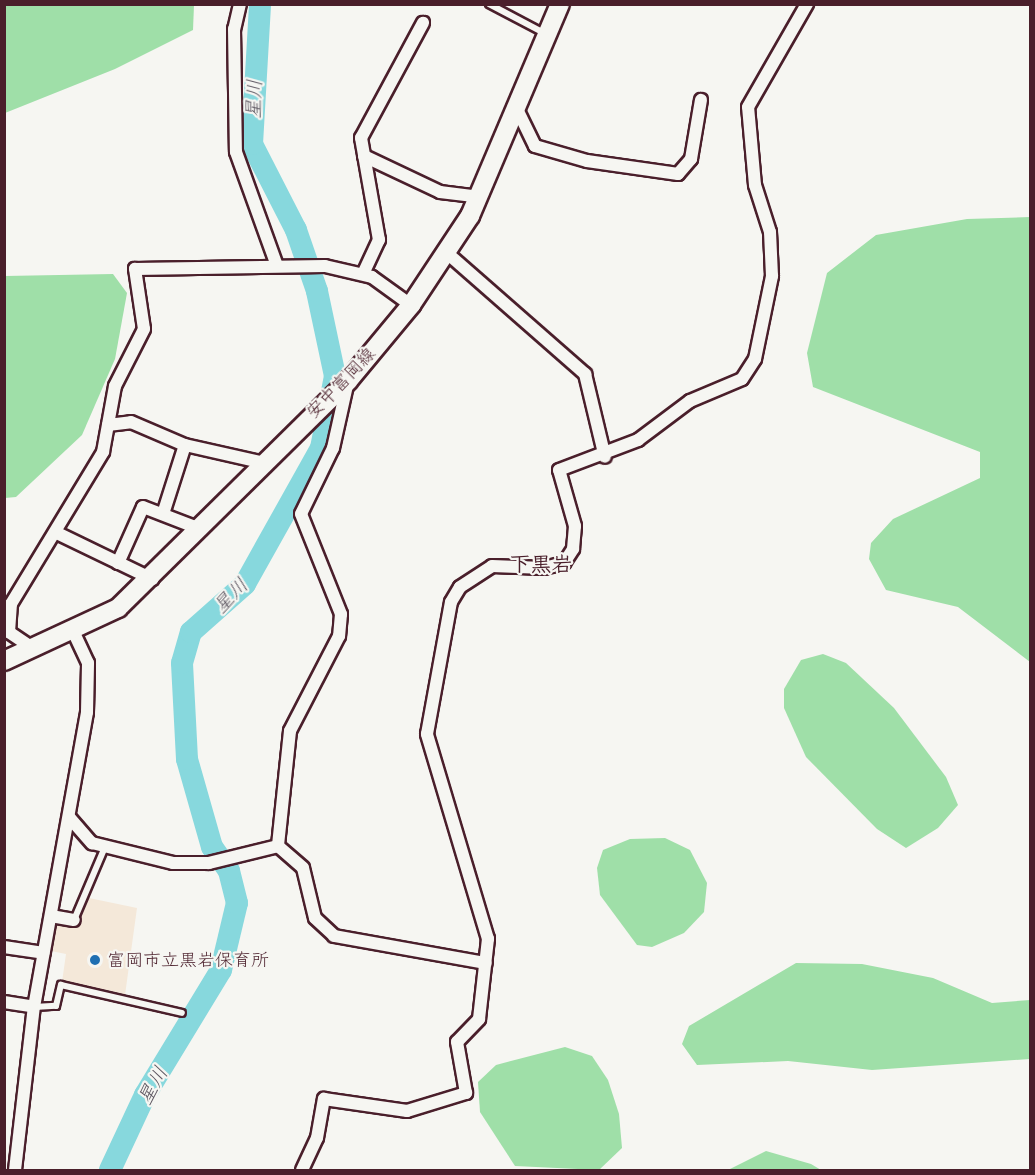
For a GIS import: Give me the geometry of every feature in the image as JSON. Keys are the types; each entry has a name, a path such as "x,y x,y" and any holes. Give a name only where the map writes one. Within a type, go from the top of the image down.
{"main road":[{"name":"安中富岡線","path":"4,661 74,633 118,608 152,579 298,427 346,383 411,305 447,253 478,197 560,4"}],"street":[{"path":"240,4 234,39 236,152 281,263"},
{"path":"302,1170 317,1138 324,1099 407,1111 466,1093 457,1042 479,1019 488,939 427,734 451,602 460,586 492,566 544,568 564,563 573,549 575,526 559,470 605,457 638,440 690,400 742,379 755,359 772,276 770,232 755,185 748,106 807,4"},
{"path":"363,274 378,240 361,138 423,23"},
{"path":"517,109 535,146 587,161 678,174 691,159 701,100"},
{"path":"364,156 440,192 478,197"},
{"path":"447,253 585,374 605,457"},
{"path":"34,649 9,632 11,604 57,533 103,452 119,374 139,347 144,329 135,269 281,263 325,266 363,274 411,305"},
{"path":"278,846 293,719 339,636 341,614 301,514 333,448 346,383"},
{"path":"108,425 132,422 185,445 264,463"},
{"path":"163,514 185,445"},
{"path":"118,563 143,507 200,529"},
{"path":"57,533 152,579"},
{"path":"15,1170 34,1007 69,817 88,694 88,663 74,633"},
{"path":"69,817 92,843 173,862 209,863 278,846"},
{"path":"278,846 303,868 315,918 334,936 486,963"},
{"path":"51,916 74,920"},
{"path":"4,947 44,953"},
{"path":"4,1002 34,1007"}],"lane":[{"path":"489,4 548,35"},
{"path":"74,920 105,846"},
{"path":"34,1007 56,1005 61,985 182,1013"}],"shaded area":[{"path":"89,898 137,908 125,995 62,982 66,954 51,951 56,922 74,925"}],"green space":[{"path":"5,4 194,5 193,30 115,69 5,113"},
{"path":"1030,217 1030,662 958,607 886,590 869,559 871,543 893,519 980,478 980,452 813,387 807,353 827,273 876,235 967,219"},
{"path":"113,274 127,293 115,359 82,435 16,497 5,498 5,276"},
{"path":"823,654 846,663 894,708 946,777 958,805 938,828 906,848 877,829 806,757 784,708 784,689 801,660"},
{"path":"665,838 690,850 707,883 704,912 684,933 652,947 637,945 600,895 597,868 603,850 630,839"},
{"path":"796,963 862,964 933,978 992,1003 1030,1000 1030,1059 872,1070 788,1061 697,1065 682,1044 689,1026"},
{"path":"565,1047 592,1056 608,1080 619,1114 622,1148 599,1170 515,1166 480,1112 478,1082 496,1065"},
{"path":"766,1151 811,1164 821,1170 728,1170"}],"waterway":[{"name":"星川","path":"110,1170 145,1095 221,970 237,903 229,871 212,847 187,759 182,663 191,632 245,584 321,448 335,376 317,291 296,230 252,144 260,4"}],"place":[{"name":"富岡市立黒岩保育所","path":"95,960"}],"district":[{"name":"下黒岩","path":"541,564"}]}
